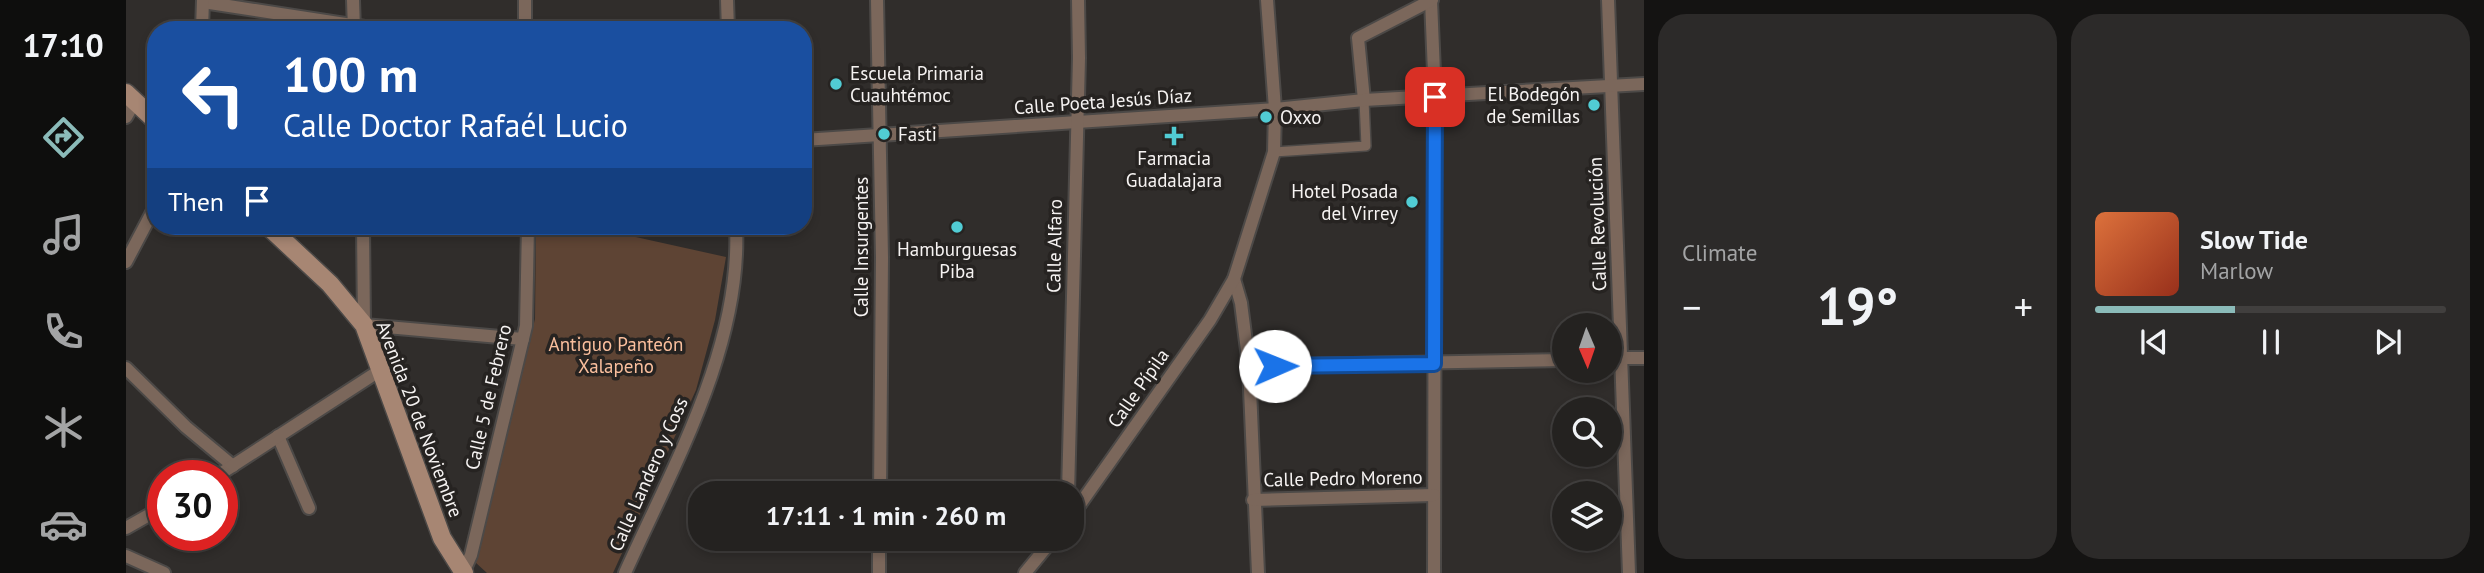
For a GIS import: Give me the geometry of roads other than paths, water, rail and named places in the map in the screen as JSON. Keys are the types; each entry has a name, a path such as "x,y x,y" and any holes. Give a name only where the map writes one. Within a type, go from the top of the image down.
{"main road":[{"path":"129,104 147,115"},
{"name":"Avenida 20 de Noviembre","path":"278,235 330,284 364,325 442,538 464,573"}],"street":[{"path":"353,0 354,21"},
{"path":"525,0 525,21"},
{"path":"727,0 728,21"},
{"name":"Calle Insurgentes","path":"877,0 882,257 880,481"},
{"name":"Calle Alfaro","path":"1068,481 1079,58 1078,0"},
{"name":"Calle Pípila","path":"1084,499 1210,320 1234,279 1274,152 1275,109 1267,0"},
{"path":"1274,152 1366,146 1358,38 1431,0 1435,97 1434,573"},
{"name":"Calle Revolución","path":"1608,0 1615,313"},
{"path":"202,21 203,1 319,21"},
{"name":"Calle Poeta Jesús Díaz","path":"812,140 1275,109 1364,100 1644,84"},
{"path":"126,262 147,222"},
{"path":"363,235 364,325 523,339"},
{"name":"Calle 5 de Febrero","path":"464,573 471,555 523,339 528,235"},
{"name":"Calle Landero y Coss","path":"625,573 707,390 726,322 736,262 736,235"},
{"path":"1234,279 1241,303 1249,366 1258,573"},
{"path":"1622,358 1644,358"},
{"path":"1249,366 1552,360"},
{"path":"126,368 186,427 226,460"},
{"path":"238,463 379,371"},
{"name":"Calle Revolución","path":"1618,383 1629,573"},
{"path":"278,436 309,508"},
{"name":"Calle Pedro Moreno","path":"1253,500 1434,495"},
{"path":"126,528 147,516"},
{"path":"879,551 879,573"},
{"path":"1025,573 1043,551"},
{"path":"126,556 164,573"}],"place":[{"name":"Escuela Primaria Cuauhtémoc","path":"836,84"},
{"name":"El Bodegón de Semillas","path":"1594,105"},
{"name":"Oxxo","path":"1266,117"},
{"name":"Fasti","path":"884,134"},
{"name":"Farmacia Guadalajara","path":"1174,136"},
{"name":"Hotel Posada del Virrey","path":"1412,202"},
{"name":"Hamburguesas Piba","path":"957,227"}],"park label":[{"name":"Antiguo Panteón Xalapeño","path":"616,355"}]}
